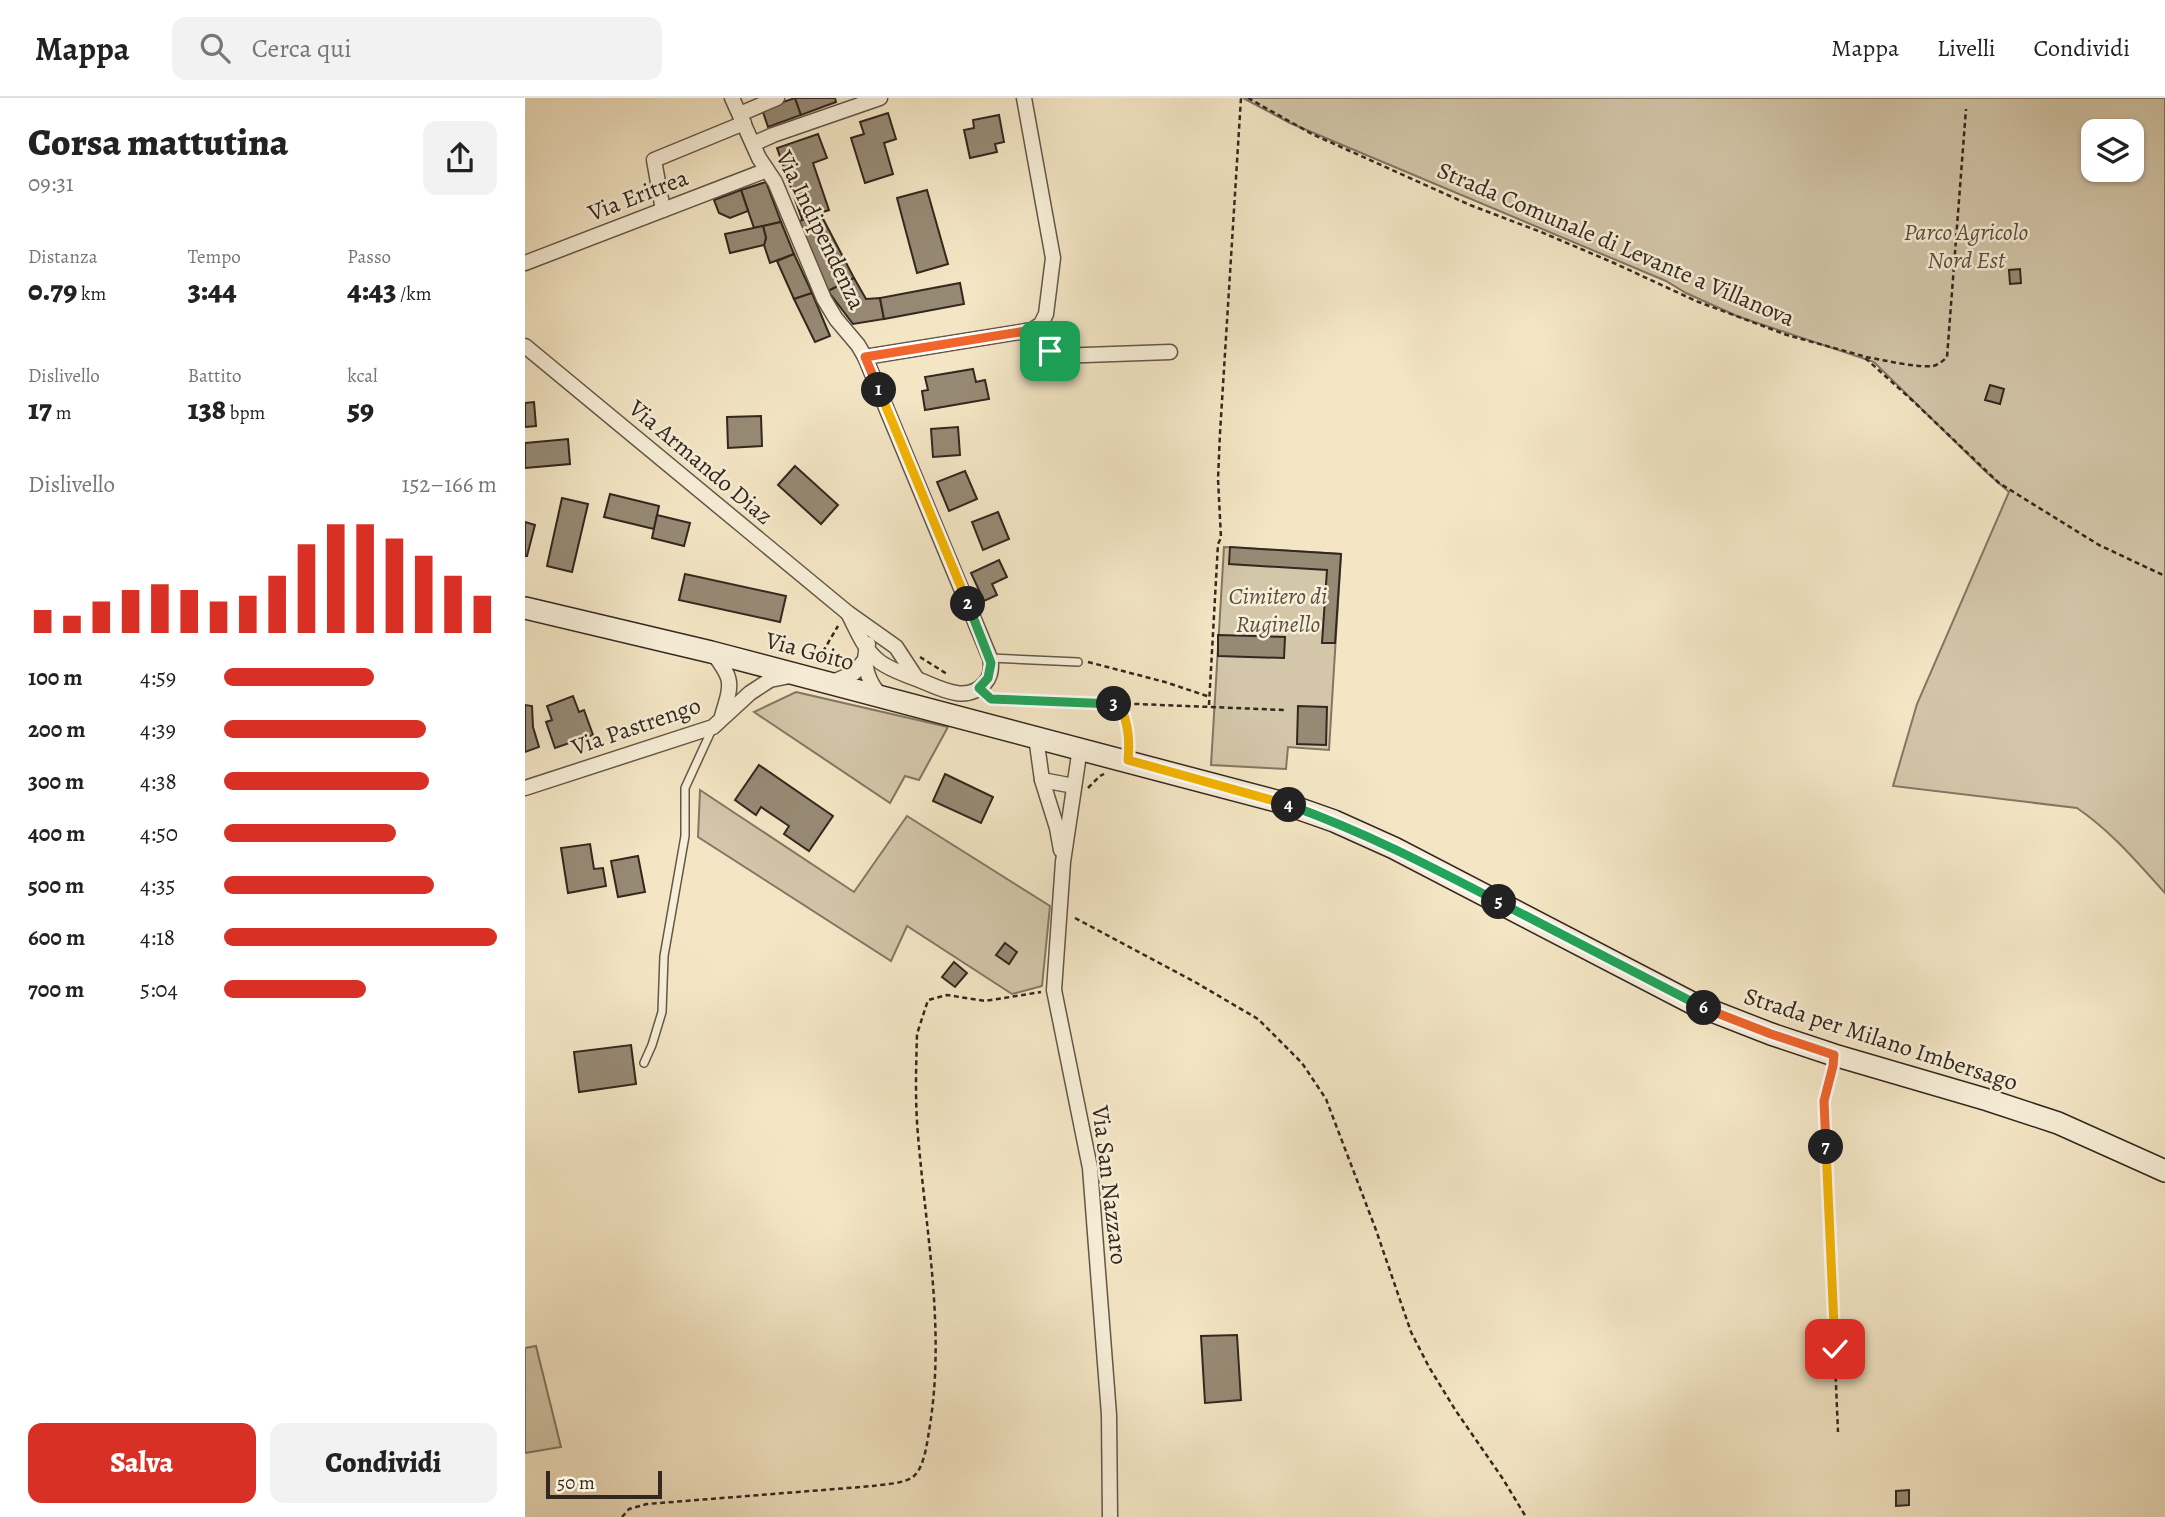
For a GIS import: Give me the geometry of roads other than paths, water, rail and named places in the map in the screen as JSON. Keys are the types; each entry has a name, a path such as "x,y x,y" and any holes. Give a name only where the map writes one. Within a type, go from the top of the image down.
{"street":[{"name":"Via Indipendenza","path":"732,98 753,144 775,182 824,299 865,357 990,658"},
{"path":"663,210 654,160 742,118 777,98"},
{"path":"753,144 880,98"},
{"path":"865,357 1032,330 1041,324 1047,314 1053,258 1024,98"},
{"name":"Via Eritrea","path":"525,263 767,170"},
{"path":"1032,330 1057,356 1170,352"},
{"name":"Via Armando Diaz","path":"525,346 848,613 896,647 917,679"},
{"name":"Via Goito","path":"525,608 711,652 800,666 830,683 1080,748"},
{"name":"Via Armando Diaz","path":"848,613 865,655 870,681 882,697"},
{"path":"830,683 854,673 874,637 880,635"},
{"name":"Via Pastrengo","path":"711,652 727,671 729,681 728,695 718,722"},
{"path":"865,655 873,656 889,668 937,688 957,693 979,688 990,673 990,658"},
{"name":"Via Pastrengo","path":"525,788 718,722 750,693 800,666"},
{"path":"906,704 917,679"},
{"name":"Via San Nazzaro","path":"1036,737 1042,780 1057,828 1063,862"},
{"name":"Via San Nazzaro","path":"1080,748 1063,862 1054,990 1090,1168 1109,1415 1110,1517"},
{"name":"Strada per Milano Imbersago","path":"1080,748 1280,802 1334,821 1394,848 1694,1004 1834,1055 2058,1123 2165,1171"},
{"path":"1042,780 1074,786"}],"lane":[{"path":"990,658 1078,662"},
{"path":"644,1063 662,1012 664,956 685,836 685,788 718,722"}],"park label":[{"name":"Parco Agricolo Nord Est","path":"1966,246"},
{"name":"Cimitero di Ruginello","path":"1278,610"}]}
